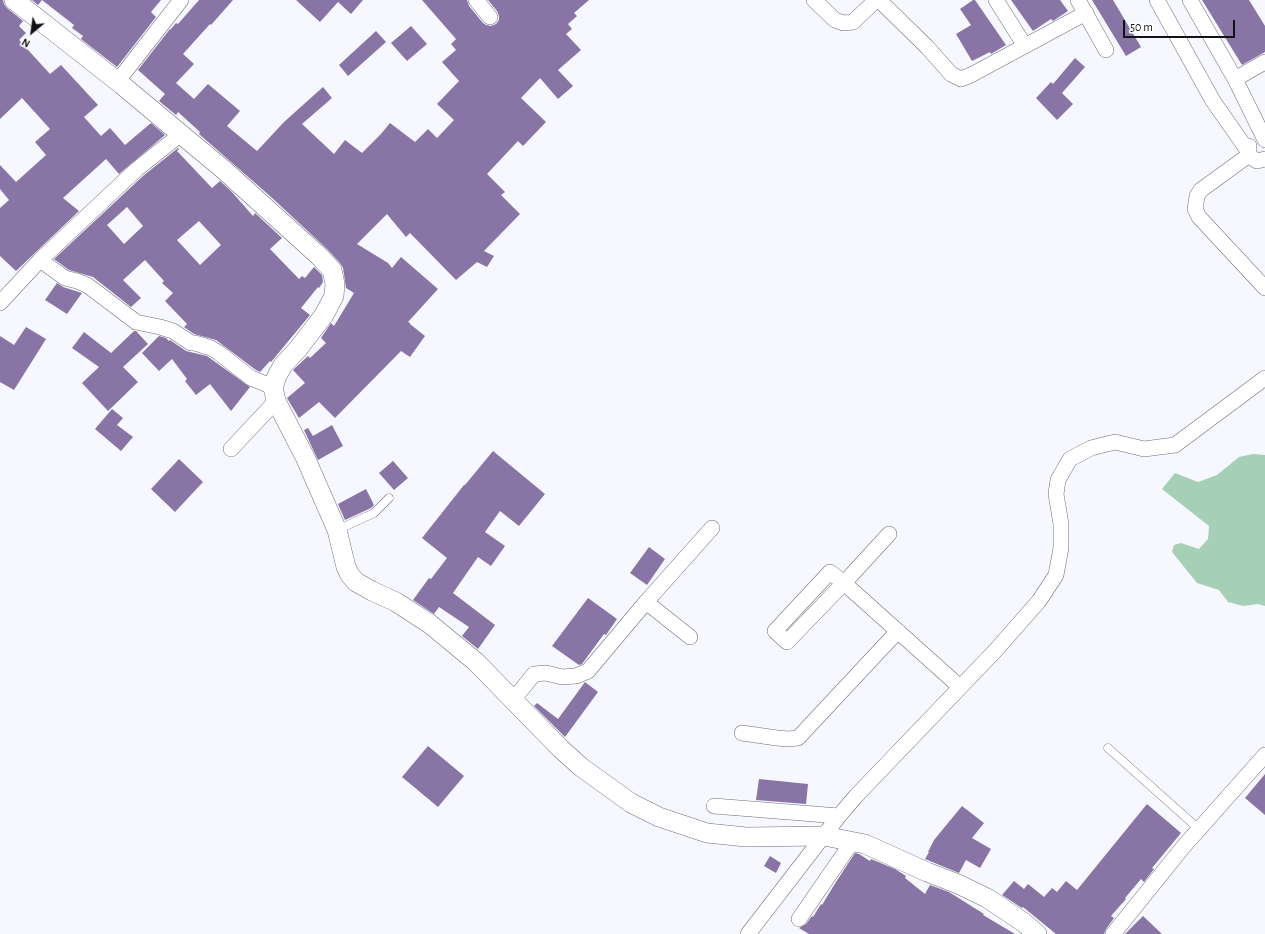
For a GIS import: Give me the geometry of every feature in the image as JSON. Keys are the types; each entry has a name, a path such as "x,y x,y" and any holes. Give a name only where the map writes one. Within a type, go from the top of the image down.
{"street":[{"path":"14,0 224,170 320,256 332,270 335,284 334,296 324,314 298,349 283,365 275,394 231,449"},
{"path":"117,82 181,0"},
{"path":"476,0 490,17"},
{"path":"814,0 835,20 843,23 853,22 878,0 927,47 951,74 961,79 1025,46 1082,6 1106,50"},
{"path":"996,0 1025,46"},
{"path":"1157,0 1214,101 1251,157 1257,161 1265,159"},
{"path":"1190,0 1234,80 1265,141"},
{"path":"1234,80 1265,62"},
{"path":"0,303 40,260 137,170 181,134"},
{"path":"1249,153 1249,147 1253,142 1259,140 1265,141"},
{"path":"1249,153 1201,190 1197,196 1195,209 1199,217 1265,288"},
{"path":"40,260 64,278 77,280 87,285 136,322 173,331 191,343 211,348 220,353 251,378 275,394 337,530 346,567 350,576 372,591 396,602 430,624 476,662 581,768 631,803 660,817 707,833 746,837 824,836 865,844 987,898 1023,922 1037,934"},
{"path":"748,934 856,796 980,667 1039,601 1056,575 1061,548 1061,524 1056,494 1058,480 1070,459 1091,448 1115,442 1144,449 1175,445 1265,378"},
{"path":"513,700 534,674 546,673 562,677 576,676 588,671 646,602 712,528"},
{"path":"889,534 844,583 787,642 775,632 830,572 844,583 960,687"},
{"path":"646,602 690,637"},
{"path":"742,733 788,739 798,738 898,632"},
{"path":"1113,934 1184,846 1199,831 1265,754"},
{"path":"714,806 839,816"},
{"path":"800,919 852,842"}],"lane":[{"path":"337,530 374,513 389,498"},
{"path":"1108,748 1199,831"}],"green space":[{"path":"1253,454 1265,455 1265,606 1258,604 1243,606 1228,602 1219,590 1197,583 1172,552 1174,545 1181,543 1199,549 1208,539 1209,526 1162,489 1175,473 1198,482 1217,475 1239,457"}],"building":[{"path":"0,0 3,0 7,8 23,21 19,26 26,33 19,40 50,74 61,65 98,105 84,117 101,136 110,128 125,145 151,123 165,135 119,174 106,159 63,198 79,211 16,271 0,256 0,208 9,200 0,189 0,165 16,182 46,155 35,142 50,129 22,98 0,119"},
{"path":"32,0 42,0 38,5"},
{"path":"42,0 161,0 151,12 156,17 117,67 81,39 83,36 72,28 74,25"},
{"path":"199,0 233,0 183,54 194,64 176,83 194,99 208,84 240,111 227,126 257,151 284,122 323,87 332,98 302,124 334,154 345,140 362,153 390,123 415,142 428,129 437,138 454,120 437,104 459,81 442,62 456,50 451,44 456,39 422,0 467,0 469,6 483,23 491,26 496,24 499,20 499,16 488,0 589,0 574,13 577,16 568,24 572,29 566,34 581,50 558,70 573,86 558,99 540,78 521,98 546,122 523,146 518,141 487,174 505,192 501,195 520,214 484,251 494,256 487,267 477,262 456,280 410,233 406,237 387,214 357,244 388,263 392,268 401,257 438,289 408,322 425,336 410,357 401,351 335,418 319,402 299,418 287,398 305,383 293,370 308,356 310,358 326,343 321,338 331,323 334,326 354,293 346,288 343,268 326,248 270,196 199,134 200,132 178,112 176,115 159,101 165,94 138,70 170,29 176,23 178,24"},
{"path":"296,0 363,0 351,14 338,2 320,22"},
{"path":"975,0 1006,45 991,54 990,52 972,61 956,34 971,25 960,9"},
{"path":"1011,0 1060,0 1068,11 1053,21 1051,19 1033,31"},
{"path":"1092,0 1113,0 1141,47 1126,56"},
{"path":"1202,0 1249,0 1265,26 1265,52 1242,65"},
{"path":"411,26 427,44 407,61 391,43"},
{"path":"376,31 386,42 348,76 339,65"},
{"path":"1075,58 1085,67 1062,93 1073,104 1057,120 1036,98 1051,82 1053,84"},
{"path":"178,148 179,149 177,151 212,188 220,181 253,216 255,213 282,238 270,249 299,279 302,276 305,278 314,267 322,275 323,282 301,308 310,315 271,362 270,361 260,372 216,340 194,334 184,327 187,324 165,301 173,293 162,283 164,281 145,260 123,280 141,298 131,307 93,277 69,270 54,259 143,176","holes":["127,207 143,226 124,244 107,225","199,221 221,245 200,265 177,240"]},
{"path":"57,283 63,287 82,293 67,314 45,300"},
{"path":"26,327 46,339 14,390 0,382 0,336 14,345"},
{"path":"134,331 136,331 148,344 123,367 138,382 108,411 82,383 99,367 72,348 84,332 111,353"},
{"path":"159,336 166,338 169,341 170,340 186,351 207,356 250,387 231,411 210,384 196,395 185,381 187,379 172,359 159,371 142,353"},
{"path":"112,409 123,418 117,425 133,437 121,451 95,429"},
{"path":"332,425 343,446 318,460 304,430 308,428 313,436"},
{"path":"493,451 545,494 519,526 500,511 485,532 505,546 491,566 478,557 453,593 495,625 478,649 462,636 469,627 439,607 434,614 413,600 429,578 431,579 447,558 422,538"},
{"path":"179,459 203,482 175,512 151,489"},
{"path":"393,461 408,478 394,490 379,473"},
{"path":"366,489 374,505 371,508 345,520 338,504"},
{"path":"649,547 665,559 647,585 630,573"},
{"path":"588,598 617,619 606,635 604,634 582,664 579,665 552,646"},
{"path":"585,682 598,692 565,737 534,706 537,703 558,719"},
{"path":"428,746 464,776 438,807 402,777"},
{"path":"1265,774 1265,815 1245,798"},
{"path":"759,779 808,784 806,804 756,800"},
{"path":"1147,804 1181,833 1152,868 1154,869 1144,882 1141,879 1111,916 1114,918 1104,934 1056,934 1023,907 1022,908 1002,895 1014,881 1024,889 1028,884 1044,897 1052,888 1057,892 1066,881 1077,890"},
{"path":"962,806 984,823 972,838 991,849 980,868 966,860 959,873 925,859 934,840"},
{"path":"855,853 870,861 871,859 895,869 906,876 905,878 925,894 930,885 949,892 1015,934 809,934 799,928 806,924 812,916 813,917 821,904 822,905"},
{"path":"770,856 781,863 776,873 764,866"},
{"path":"1143,916 1162,934 1125,934"}]}
